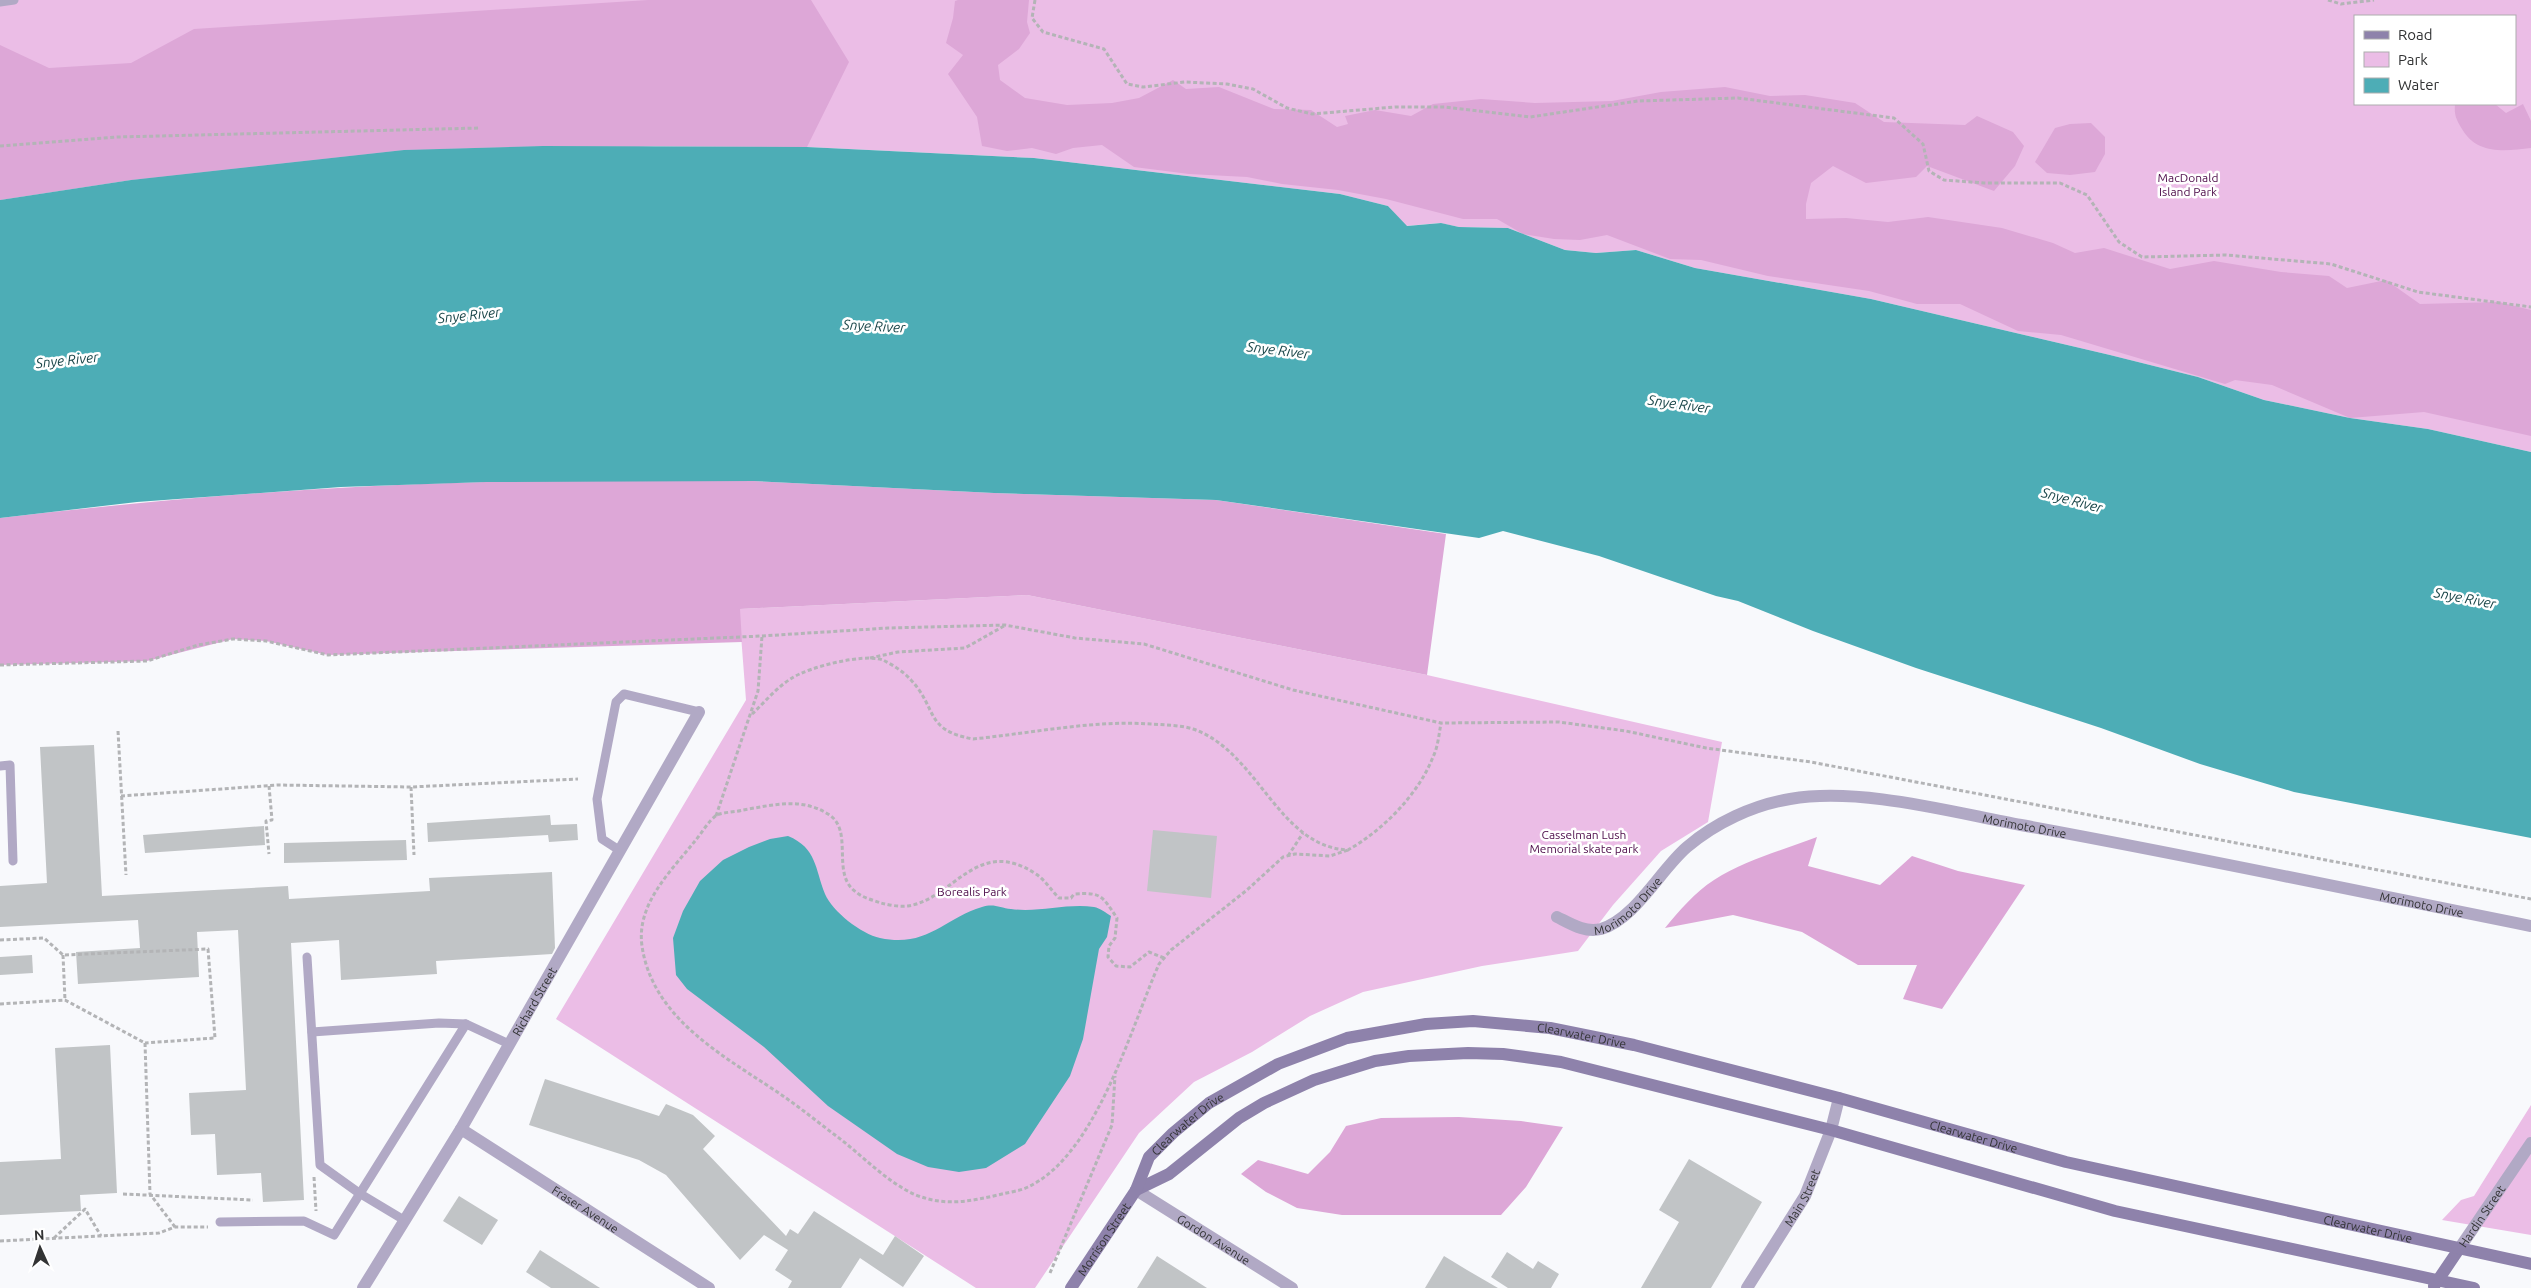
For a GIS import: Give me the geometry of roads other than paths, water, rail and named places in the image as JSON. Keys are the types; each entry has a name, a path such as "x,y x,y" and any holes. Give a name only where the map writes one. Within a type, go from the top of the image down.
{"main road":[{"name":"Clearwater Drive","path":"1136,1190 1149,1158 1173,1133 1209,1103 1278,1064 1347,1038 1426,1024 1473,1021 1550,1028 1719,1065 2066,1162 2531,1264"},
{"name":"Clearwater Drive","path":"1136,1190 1169,1174 1239,1118 1288,1091 1375,1061 1435,1053 1504,1054 1561,1062 1831,1130 2115,1211 2435,1284 2474,1288"},
{"name":"Morrison Street","path":"1071,1288 1136,1190"},
{"name":"Hardin Street","path":"2435,1284 2459,1249"}],"street":[{"name":"Richard Street","path":"363,1288 461,1129 698,712"},
{"name":"Morimoto Drive","path":"1557,917 1578,928 1600,929 1617,921 1687,847 1728,820 1754,808 1790,799 1826,796 1886,800 2009,822 2531,926"},
{"name":"Main Street","path":"1747,1288 1805,1196 1831,1130 1839,1098"},
{"name":"Fraser Avenue","path":"461,1129 709,1288"},
{"name":"Hardin Street","path":"2459,1249 2531,1143"},
{"name":"Gordon Avenue","path":"1136,1190 1292,1288"}],"lane":[{"path":"0,2 14,0"},
{"path":"619,850 602,839 596,799 616,702 624,694 698,712"},
{"path":"0,766 10,766 14,861"},
{"path":"307,957 320,1165 359,1193 404,1220"},
{"path":"312,1032 439,1023 466,1024 509,1044"},
{"path":"218,1224 304,1221 334,1235 466,1024"}],"water":[{"name":"Snye River","path":"543,146 807,147 1034,158 1340,194 1388,206 1407,226 1441,223 1459,227 1508,228 1565,250 1596,253 1636,250 1695,268 1871,299 2110,355 2198,377 2264,400 2350,418 2428,429 2531,452 2531,838 2294,792 2200,764 2101,728 1916,668 1813,631 1738,601 1716,596 1599,556 1503,531 1479,538 1216,500 994,493 754,481 486,482 341,487 137,502 0,518 0,200 131,180 404,150"},
{"path":"788,836 798,841 810,853 825,894 840,914 864,932 880,938 896,940 923,936 968,912 990,905 1021,910 1084,906 1101,909 1111,916 1107,937 1099,949 1083,1039 1070,1076 1025,1144 986,1168 959,1172 928,1167 897,1154 828,1106 764,1047 687,989 676,975 673,938 683,911 700,881 723,860 770,839"}],"park label":[{"name":"MacDonald Island Park","path":"2188,184"},
{"name":"Casselman Lush Memorial skate park","path":"1584,841"},
{"name":"Borealis Park","path":"972,891"}]}
